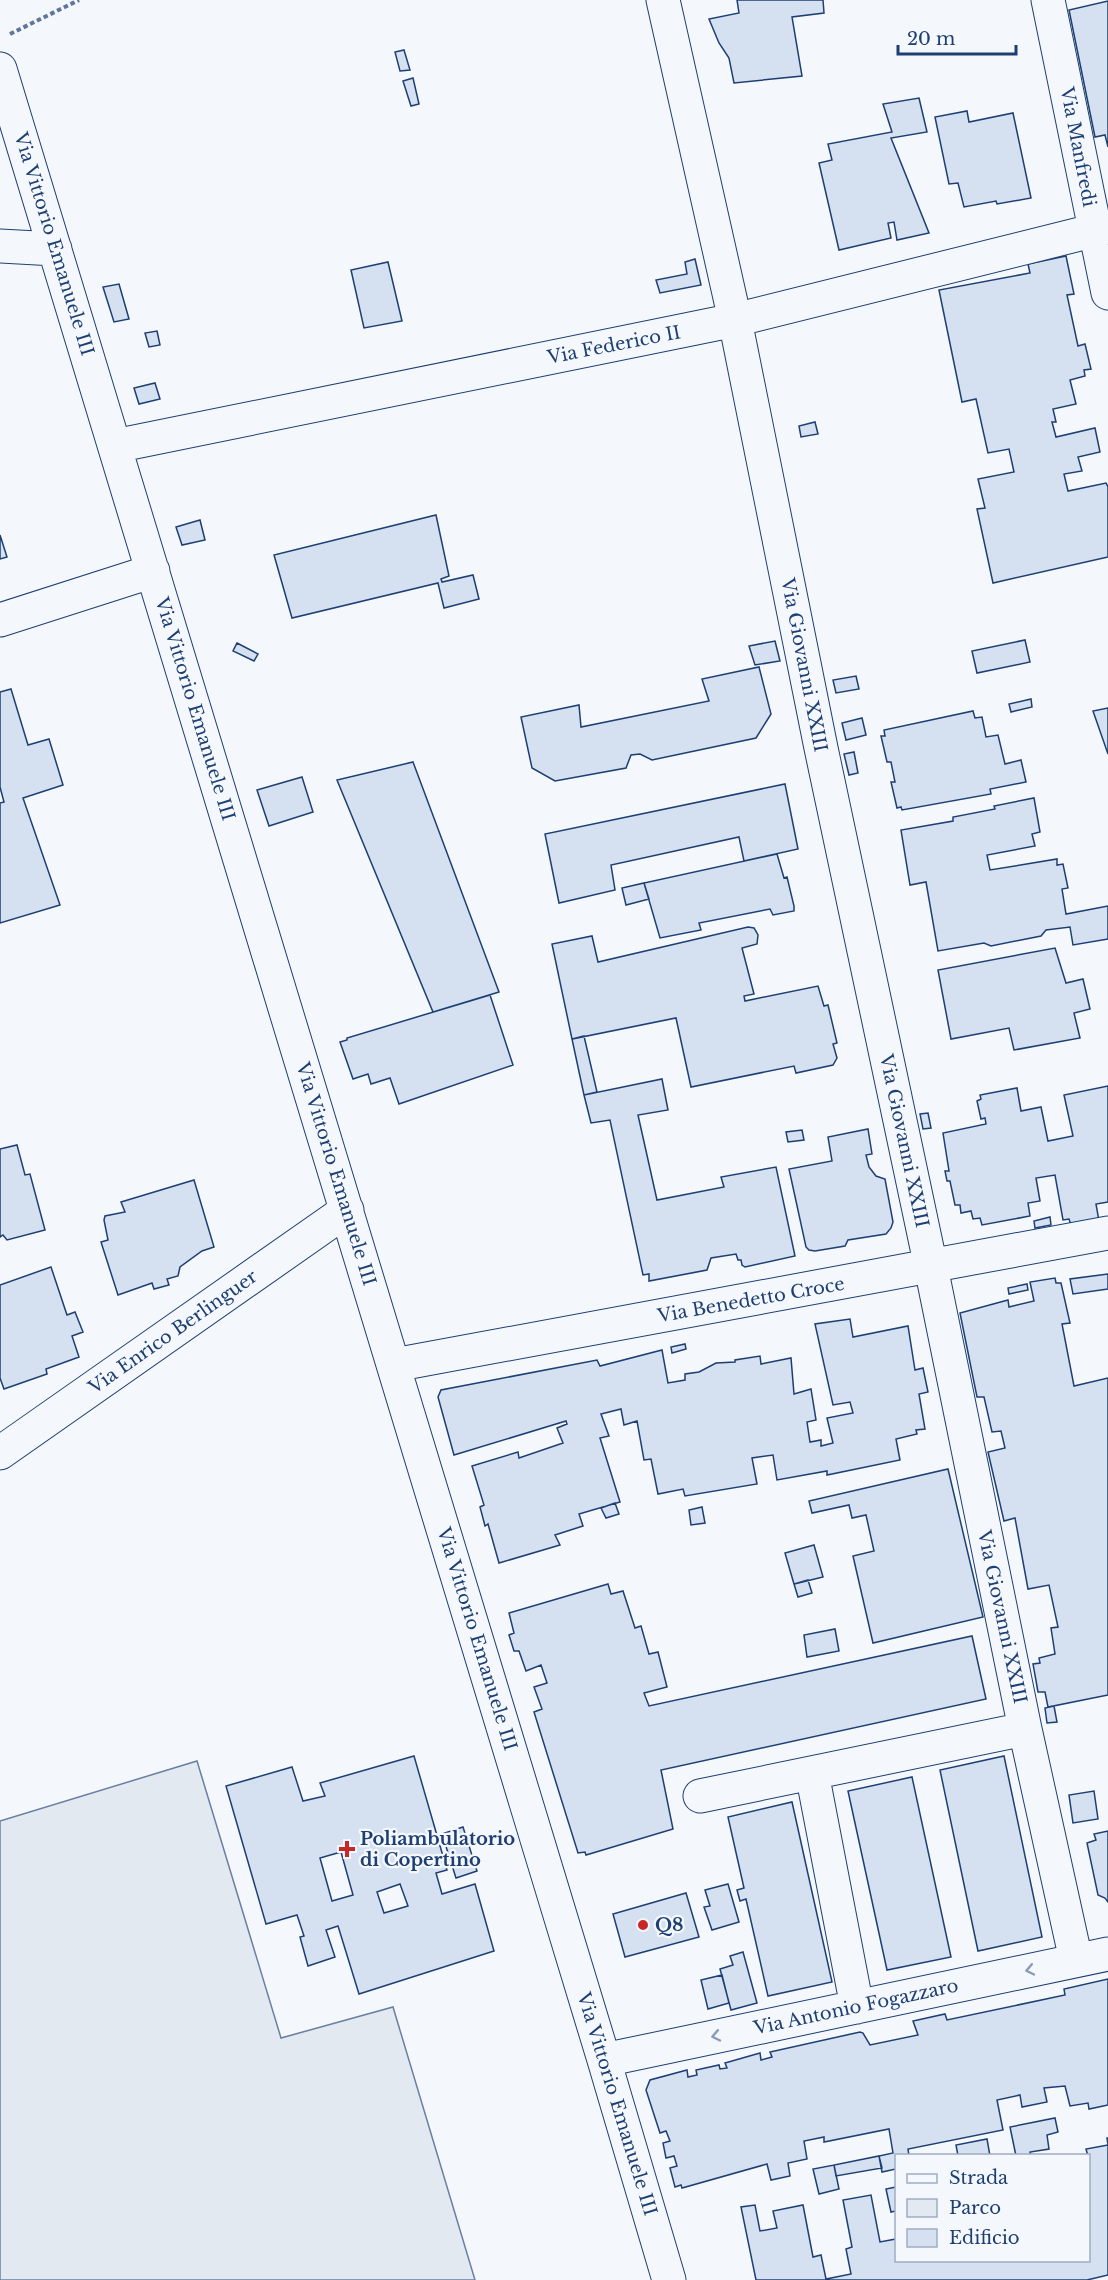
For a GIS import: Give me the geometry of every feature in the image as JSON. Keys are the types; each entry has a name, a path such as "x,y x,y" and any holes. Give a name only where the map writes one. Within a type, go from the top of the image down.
{"street":[{"name":"Via Giovanni XXIII","path":"663,0 735,320 821,748 931,1267 1025,1729 1077,1960"},
{"name":"Via Manfredi","path":"1048,0 1101,228 1108,293"},
{"name":"Via Vittorio Emanuele III","path":"0,69 669,2280"},
{"name":"Via Federico II","path":"115,446 735,320 1101,228"},
{"path":"0,246 55,249"},
{"path":"0,620 153,571"},
{"name":"Via Enrico Berlinguer","path":"0,1453 347,1210"},
{"name":"Via Benedetto Croce","path":"394,1365 1108,1233"},
{"path":"700,1796 1025,1729"},
{"path":"812,1773 856,2007"},
{"name":"Via Antonio Fogazzaro","path":"604,2060 1108,1954"}],"path":[{"path":"0,38 80,0"}],"green space":[{"path":"197,1761 281,2038 393,2007 475,2280 0,2280 0,1821"}],"building":[{"path":"737,0 823,0 824,13 792,17 802,76 734,83 729,58 719,43 709,19 739,13"},
{"path":"1108,1 1108,147 1105,135 1095,137 1069,10"},
{"path":"404,50 410,70 400,71 395,52"},
{"path":"413,78 419,104 411,106 403,81"},
{"path":"919,98 927,132 891,138 929,233 897,240 894,222 888,223 891,238 839,250 819,163 832,160 828,144 892,132 883,104"},
{"path":"967,111 969,122 1013,113 1031,198 964,207 958,183 949,184 935,117"},
{"path":"1066,256 1074,294 1067,295 1078,346 1085,344 1091,369 1084,370 1085,376 1070,380 1076,404 1053,409 1056,422 1052,422 1056,437 1095,428 1100,452 1078,457 1082,471 1064,474 1068,491 1106,483 1108,487 1108,557 993,583 977,509 985,508 978,479 1014,472 1009,449 988,453 976,399 962,402 939,290 1030,273 1028,264"},
{"path":"695,259 701,285 660,293 656,280 687,274 685,262"},
{"path":"388,262 402,321 364,328 351,270"},
{"path":"119,284 129,319 114,322 103,287"},
{"path":"157,331 160,345 149,347 145,333"},
{"path":"155,383 160,399 139,404 134,388"},
{"path":"815,422 818,434 801,437 799,426"},
{"path":"436,515 449,576 441,579 442,582 473,575 479,599 444,608 438,583 292,618 274,555"},
{"path":"200,520 205,540 182,545 176,527"},
{"path":"0,535 7,557 0,559"},
{"path":"1025,640 1030,662 977,673 972,651"},
{"path":"775,641 780,661 755,665 749,646"},
{"path":"237,643 258,654 254,661 233,651"},
{"path":"759,667 771,714 756,738 652,760 640,754 631,755 626,768 555,781 532,768 521,717 579,705 581,727 709,701 702,679"},
{"path":"856,676 859,689 836,693 833,680"},
{"path":"11,689 28,745 49,739 63,785 23,798 60,905 0,923 0,803 4,802 0,787 0,692"},
{"path":"1031,699 1032,707 1011,712 1009,704"},
{"path":"1108,708 1108,754 1093,711"},
{"path":"973,711 975,718 982,717 986,737 998,735 1005,764 1021,760 1026,782 990,789 991,794 902,810 901,807 897,808 891,782 895,782 891,762 887,762 881,736 885,736 884,730"},
{"path":"862,718 866,735 846,740 842,723"},
{"path":"854,752 858,773 849,775 844,754"},
{"path":"413,762 499,992 433,1012 337,780"},
{"path":"302,777 313,812 269,826 257,790"},
{"path":"785,784 798,849 744,861 739,837 611,865 615,890 559,903 545,834"},
{"path":"1034,798 1040,832 1032,834 1035,846 987,855 990,870 1057,859 1057,865 1063,864 1068,888 1062,889 1066,914 1108,906 1108,939 1073,945 1070,927 1046,930 1041,936 991,946 984,943 938,951 926,882 910,885 901,830 953,821 953,817 995,809 994,806"},
{"path":"777,854 784,878 787,877 794,911 773,915 770,909 699,923 701,930 660,938 644,883"},
{"path":"644,883 649,899 626,905 622,888"},
{"path":"748,927 754,928 758,935 757,944 742,948 754,994 744,996 745,1001 818,986 824,1006 828,1005 837,1043 833,1044 837,1058 833,1065 796,1073 794,1066 691,1087 676,1018 572,1039 552,944 592,936 598,962"},
{"path":"1055,948 1066,983 1083,979 1090,1009 1074,1013 1080,1038 1014,1050 1009,1028 951,1039 938,970"},
{"path":"490,995 513,1065 399,1104 390,1078 371,1084 368,1074 353,1079 340,1042"},
{"path":"584,1036 597,1092 584,1095 572,1039"},
{"path":"662,1079 668,1110 638,1115 657,1200 724,1187 721,1177 776,1167 795,1256 745,1267 736,1254 711,1258 707,1270 649,1281 649,1274 643,1275 610,1120 591,1123 584,1095"},
{"path":"1108,1086 1108,1202 1096,1204 1099,1221 1071,1225 1069,1219 1063,1220 1055,1175 1036,1178 1040,1201 1028,1203 1030,1216 982,1225 980,1218 973,1219 971,1211 961,1213 960,1205 955,1205 950,1181 947,1181 945,1171 949,1171 943,1133 986,1124 985,1118 981,1119 977,1101 981,1099 980,1095 1017,1088 1021,1111 1041,1107 1048,1141 1073,1136 1064,1095"},
{"path":"928,1113 931,1128 923,1129 920,1114"},
{"path":"868,1129 872,1154 866,1155 869,1167 876,1176 885,1179 893,1222 891,1228 886,1234 848,1240 845,1246 809,1250 806,1247 789,1169 832,1161 828,1137"},
{"path":"802,1130 804,1140 788,1142 786,1132"},
{"path":"17,1145 25,1175 30,1174 45,1230 7,1240 3,1235 0,1237 0,1149"},
{"path":"194,1180 214,1247 202,1251 180,1267 178,1276 167,1279 169,1285 154,1289 152,1283 118,1295 101,1242 108,1240 105,1216 125,1212 121,1202"},
{"path":"1050,1217 1051,1225 1035,1228 1034,1221"},
{"path":"51,1267 67,1315 75,1312 83,1332 72,1336 79,1357 46,1369 47,1374 4,1389 0,1378 0,1285"},
{"path":"1108,1274 1108,1289 1073,1294 1070,1279"},
{"path":"1055,1278 1056,1283 1061,1283 1070,1323 1062,1324 1074,1386 1108,1378 1108,1695 1048,1707 1045,1692 1038,1692 1033,1664 1040,1663 1039,1658 1055,1654 1051,1628 1058,1627 1049,1585 1028,1589 1015,1518 1004,1521 988,1452 1005,1448 1001,1431 992,1432 984,1397 977,1397 960,1313 1008,1300 1009,1307 1034,1301 1030,1282"},
{"path":"1027,1284 1028,1290 1009,1294 1008,1288"},
{"path":"850,1319 853,1337 908,1326 915,1370 923,1368 928,1392 919,1394 925,1429 916,1430 917,1434 896,1439 900,1460 827,1475 827,1471 777,1480 773,1455 752,1458 757,1484 685,1496 683,1489 658,1494 651,1459 644,1460 637,1421 624,1425 621,1409 601,1414 609,1436 600,1438 620,1502 579,1514 583,1526 555,1535 560,1545 499,1563 488,1524 485,1526 480,1507 484,1505 472,1466 518,1452 519,1458 563,1443 557,1428 567,1424 566,1421 454,1455 438,1397 441,1390 597,1360 600,1366 662,1350 668,1383 685,1380 685,1374 699,1372 716,1363 735,1362 735,1360 760,1356 761,1364 791,1358 794,1394 811,1389 816,1420 807,1422 810,1442 821,1440 821,1446 833,1443 827,1418 853,1413 850,1402 833,1405 815,1324"},
{"path":"685,1344 686,1349 672,1353 671,1347"},
{"path":"948,1469 983,1617 873,1643 853,1556 874,1551 866,1515 852,1518 849,1505 812,1513 809,1501"},
{"path":"615,1503 619,1514 606,1518 601,1508"},
{"path":"702,1507 705,1523 691,1525 689,1510"},
{"path":"814,1545 823,1577 794,1584 785,1553"},
{"path":"808,1580 812,1593 798,1597 794,1584"},
{"path":"608,1584 611,1594 623,1591 635,1628 641,1626 649,1654 658,1652 667,1687 644,1693 649,1706 972,1636 986,1699 661,1770 673,1829 586,1855 585,1852 578,1853 534,1712 542,1709 534,1687 547,1683 541,1665 526,1671 519,1651 514,1651 509,1635 514,1633 509,1613"},
{"path":"835,1629 839,1651 807,1657 804,1635"},
{"path":"1054,1706 1057,1722 1047,1723 1045,1708"},
{"path":"414,1756 447,1870 436,1873 442,1894 475,1884 494,1951 359,1994 338,1926 326,1930 335,1957 308,1966 300,1937 304,1936 297,1915 266,1924 226,1786 292,1767 303,1801 325,1796 320,1783","holes":["341,1852 353,1895 332,1901 320,1858","400,1884 408,1906 384,1913 377,1892"]},
{"path":"1004,1756 1042,1937 978,1951 940,1770"},
{"path":"912,1777 951,1957 887,1970 848,1791"},
{"path":"1094,1791 1098,1819 1073,1823 1069,1795"},
{"path":"792,1802 832,1982 768,1996 746,1899 740,1901 737,1890 744,1888 728,1817"},
{"path":"463,1827 477,1871 456,1878 442,1834"},
{"path":"1108,1831 1108,1902 1098,1895 1087,1843 1096,1840 1094,1834"},
{"path":"728,1884 739,1922 712,1930 704,1907 710,1906 705,1890"},
{"path":"686,1893 699,1937 625,1957 613,1914"},
{"path":"743,1952 757,2003 731,2010 720,1969 733,1965 730,1956"},
{"path":"722,1975 729,2003 708,2009 701,1980"},
{"path":"1108,1979 1108,2105 1089,2109 1088,2103 1070,2106 1065,2086 1044,2088 1047,2102 1022,2107 1020,2095 997,2100 1003,2130 908,2149 909,2154 895,2154 895,2169 882,2172 879,2156 893,2153 889,2129 824,2142 824,2137 804,2141 807,2159 788,2163 790,2176 771,2180 767,2164 682,2188 681,2185 675,2187 670,2168 677,2166 674,2156 666,2158 663,2143 670,2141 666,2131 660,2133 646,2090 650,2080 687,2070 688,2077 697,2075 696,2070 719,2065 720,2069 727,2068 725,2063 760,2053 761,2060 772,2057 770,2052 860,2032 870,2045 918,2035 913,2021 945,2014 947,2020 1065,1995 1064,1989"},
{"path":"1055,2118 1058,2132 1047,2135 1049,2149 1030,2152 1030,2154 1016,2154 1010,2127"},
{"path":"987,2139 990,2154 958,2154 956,2145"},
{"path":"1108,2145 1108,2275 1087,2280 756,2280 741,2207 755,2205 760,2231 777,2228 773,2211 803,2205 813,2257 821,2255 826,2279 851,2274 846,2249 852,2247 843,2200 871,2195 880,2242 895,2239 895,2262 1090,2262 1090,2154 1087,2154 1086,2149"},
{"path":"879,2156 882,2168 836,2176 834,2165"},
{"path":"834,2165 839,2189 819,2194 813,2169"},
{"path":"895,2187 895,2211 891,2212 886,2189"}],"place":[{"name":"Poliambulatorio di Copertino","path":"347,1849"},
{"name":"Q8","path":"643,1925"}]}
